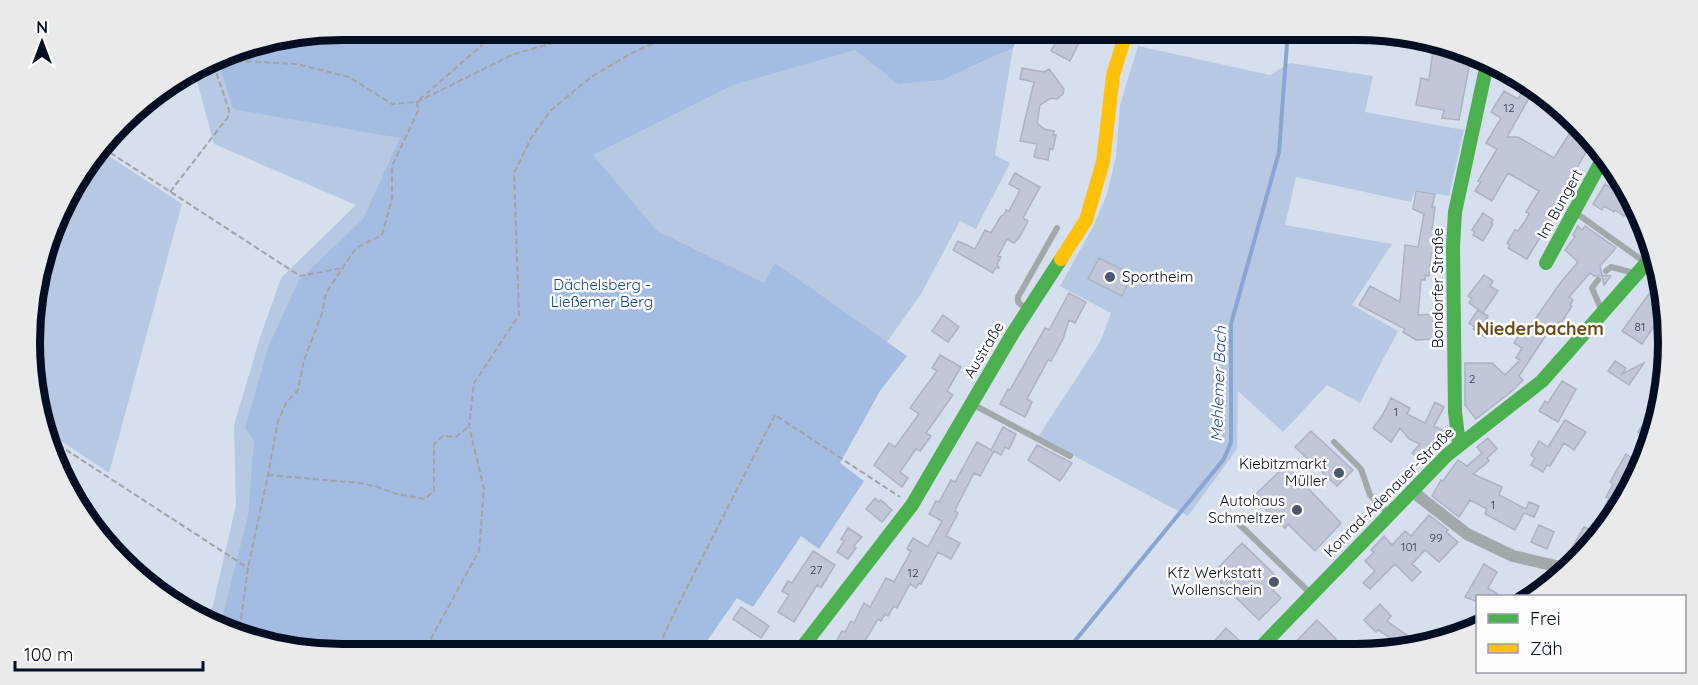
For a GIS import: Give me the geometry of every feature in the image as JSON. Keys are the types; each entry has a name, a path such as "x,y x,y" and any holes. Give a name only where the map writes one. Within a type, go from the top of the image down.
{"street":[{"name":"Austraße","path":"805,644 912,505 1027,310 1086,220 1102,162 1113,75 1124,40"},
{"name":"Bondorfer Straße","path":"1459,444 1455,388 1453,246 1455,212 1485,70"},
{"name":"Im Bungert","path":"1546,263 1599,165"},
{"name":"Konrad-Adenauer-Straße","path":"1263,644 1459,444 1542,381 1645,265"},
{"path":"1412,491 1467,534 1513,556 1558,567"}],"lane":[{"path":"1574,212 1645,265"},
{"path":"1027,310 1018,303 1018,297 1057,228"},
{"path":"1606,271 1611,267 1645,265"},
{"path":"1598,280 1592,288 1603,313"},
{"path":"971,404 1070,456"},
{"path":"1334,442 1361,469 1370,495 1389,514"},
{"path":"1239,524 1311,593"}],"path":[{"path":"417,102 482,45 480,40"},
{"path":"234,61 297,64 349,76 392,104 417,102 514,54 564,40"},
{"path":"428,644 479,551 484,489 469,426 474,382 519,315 514,173 531,138 550,111 591,77 630,54 661,40"},
{"path":"170,192 228,117 229,110 215,69"},
{"path":"238,626 278,421 286,403 298,390 304,360 322,313 326,293 356,248 382,235 392,199 392,166 418,111 417,102"},
{"path":"109,152 300,276 343,268"},
{"path":"660,644 775,415 912,505"},
{"path":"268,475 360,483 424,499 435,491 434,444 443,436 456,437 469,426"},
{"path":"59,445 248,568"}],"green space":[{"name":"Dächelsberg - Ließemer Berg","path":"342,40 936,40 967,69 1013,48 995,155 1010,163 976,229 960,221 921,294 887,342 874,334 361,644 323,644 284,639 227,622 209,613 213,605 236,505 234,425 281,278 356,205 214,144 196,78 245,57 303,43"},
{"name":"Dächelsberg - Ließemer Berg","path":"1017,40 1013,48 942,80 898,84 855,50 733,85 593,155 657,231 764,283 775,263 907,356 880,391 840,463 864,481 819,549 801,536 753,607 737,598 705,644 323,644 284,639 221,619 248,516 254,441 245,428 269,345 299,280 363,219 400,138 233,109 220,67 284,46 323,41"},
{"path":"1138,46 1270,75 1290,63 1373,76 1365,112 1464,130 1449,196 1415,190 1411,202 1296,177 1285,225 1392,244 1352,305 1398,331 1360,403 1327,385 1283,432 1238,391 1237,449 1188,516 1038,437 1100,342 1111,313 1060,286 1093,227 1107,194 1116,157 1120,105"},
{"path":"106,155 182,204 109,473 56,438 46,401 40,342 46,284 63,227 81,191"}],"building":[{"path":"1057,40 1080,40 1070,61 1051,51"},
{"path":"1433,51 1470,63 1459,120 1442,118 1444,110 1416,105 1421,78 1429,80"},
{"path":"1022,68 1044,72 1049,69 1064,89 1063,94 1057,99 1051,98 1040,105 1037,123 1044,129 1054,131 1053,135 1056,135 1048,160 1034,157 1037,144 1020,141 1034,82 1020,79"},
{"path":"1504,91 1518,99 1522,91 1530,96 1507,137 1518,137 1554,158 1571,131 1588,149 1555,206 1558,208 1527,259 1508,248 1510,245 1507,243 1515,230 1518,231 1525,221 1529,214 1526,212 1539,191 1508,173 1492,201 1475,191 1481,182 1478,181 1497,149 1486,143 1501,118 1491,112"},
{"path":"1015,173 1040,187 1023,218 1028,221 1019,238 1014,243 1007,239 998,256 1001,257 997,264 999,268 995,268 993,273 953,250 958,241 975,249 985,230 991,233 1001,216 1006,210 1009,211 1020,190 1009,184"},
{"path":"1605,184 1615,189 1630,216 1626,214 1624,216 1604,206 1602,210 1593,204"},
{"path":"1416,191 1435,194 1432,207 1435,207 1432,229 1443,236 1431,254 1429,276 1425,275 1425,280 1421,280 1418,315 1437,314 1440,335 1434,335 1434,339 1416,340 1403,332 1405,329 1359,305 1370,286 1400,302 1405,245 1418,247 1424,214 1413,209"},
{"path":"1483,213 1493,220 1491,223 1493,224 1483,241 1473,235 1475,232 1472,230"},
{"path":"1578,226 1582,230 1585,226 1616,248 1600,266 1602,275 1611,276 1604,285 1602,276 1594,276 1590,273 1569,297 1573,300 1570,305 1572,306 1561,323 1559,322 1554,331 1550,329 1519,376 1523,380 1476,419 1465,405 1465,363 1492,363 1505,375 1520,360 1516,358 1522,348 1514,343 1525,326 1529,328 1578,262 1565,250 1575,237 1573,235"},
{"name":"Sportheim","path":"1099,258 1132,275 1122,296 1088,279"},
{"path":"1484,275 1493,281 1490,286 1498,291 1483,313 1469,303 1472,299 1468,296"},
{"path":"1653,289 1657,322 1642,344 1622,331"},
{"path":"1069,293 1086,302 1075,323 1069,320 1063,339 1051,361 1048,360 1027,399 1032,402 1025,417 1000,404 1045,328 1049,330"},
{"path":"1478,310 1488,316 1485,321 1493,327 1486,338 1473,329 1475,327 1469,323"},
{"path":"943,315 959,327 948,342 932,331"},
{"path":"940,355 961,367 947,391 953,395 926,433 931,436 920,451 916,449 900,472 908,478 902,487 874,465 889,443 895,447 919,414 910,408 937,371 932,368"},
{"path":"1615,361 1626,368 1622,374 1644,363 1629,385 1608,371"},
{"path":"1562,381 1576,389 1558,422 1539,411 1545,401 1548,403"},
{"path":"1391,398 1410,408 1407,414 1425,423 1435,402 1444,407 1434,426 1444,431 1438,442 1420,460 1412,453 1420,444 1409,439 1400,428 1391,442 1373,428"},
{"path":"1648,416 1643,435 1638,432"},
{"path":"1565,420 1586,432 1574,450 1564,443 1550,466 1547,465 1543,472 1531,465 1535,458 1531,455 1539,441 1548,447"},
{"path":"1003,427 1016,434 1009,449 1005,447 1001,455 994,451 980,476 974,473 957,506 955,511 958,513 946,536 960,543 951,559 938,552 921,584 919,583 916,588 910,584 897,608 894,606 888,616 885,614 881,621 878,619 863,644 835,644 851,621 854,623 864,603 870,607 886,578 894,582 911,551 907,549 913,538 928,547 942,521 929,514 936,501 939,502 951,480 955,482 977,442 991,450"},
{"path":"1311,431 1353,470 1337,486 1295,447"},
{"path":"1488,438 1497,449 1487,458 1489,461 1473,474 1502,487 1499,495 1526,509 1529,502 1539,506 1534,517 1524,513 1515,530 1485,514 1487,509 1470,500 1459,517 1432,496 1441,480 1443,481 1458,460 1467,466 1482,453 1477,447"},
{"path":"1037,445 1072,463 1060,481 1028,460"},
{"path":"1626,454 1634,460 1607,510 1575,550 1572,548 1584,527 1591,530 1606,505 1609,498 1606,497 1613,484 1610,482"},
{"name":"Autohaus Schmeltzer","path":"1286,465 1341,523 1315,551 1288,524 1285,528 1253,497"},
{"path":"875,498 879,502 881,500 892,510 882,522 866,509"},
{"path":"1429,515 1448,530 1446,532 1458,542 1439,562 1425,550 1412,564 1421,572 1412,581 1395,564 1370,589 1363,583 1375,571 1365,561 1374,552 1371,550 1384,536 1392,545 1405,531 1411,536"},
{"path":"1539,525 1554,532 1547,549 1531,542"},
{"path":"848,528 862,537 854,546 856,548 848,559 837,552"},
{"path":"1242,543 1278,578 1270,587 1281,598 1259,620 1221,583 1223,573 1218,568"},
{"path":"813,551 835,565 821,588 817,585 794,622 778,612 789,595 782,591 788,581 792,583"},
{"path":"1484,564 1497,572 1488,588 1499,595 1476,595 1476,601 1465,597"},
{"path":"1380,604 1391,616 1387,621 1408,636 1405,640 1396,642 1378,630 1376,632 1364,620"},
{"path":"741,607 769,626 761,638 733,619"},
{"path":"1317,620 1336,639 1331,644 1294,644"},
{"path":"1226,628 1243,644 1212,644"}],"waterway":[{"name":"Mehlemer Bach","path":"1072,644 1224,459 1231,442 1231,324 1279,152 1287,40"}],"traffic: fast":[{"path":"1459,444 1455,412 1453,246 1455,212 1486,70"},
{"path":"1546,263 1599,165"},
{"path":"805,644 912,505 1013,333 1061,259"},
{"path":"1264,644 1447,455 1542,381 1647,263"}],"traffic: slow":[{"path":"1061,259 1086,220 1103,162 1113,75 1124,40"}],"place":[{"name":"Sportheim","path":"1110,277"},
{"name":"Kiebitzmarkt Müller","path":"1339,473"},
{"name":"Autohaus Schmeltzer","path":"1297,510"},
{"name":"Kfz Werkstatt Wollenschein","path":"1274,582"}],"district":[{"name":"Niederbachem","path":"1540,329"}]}
